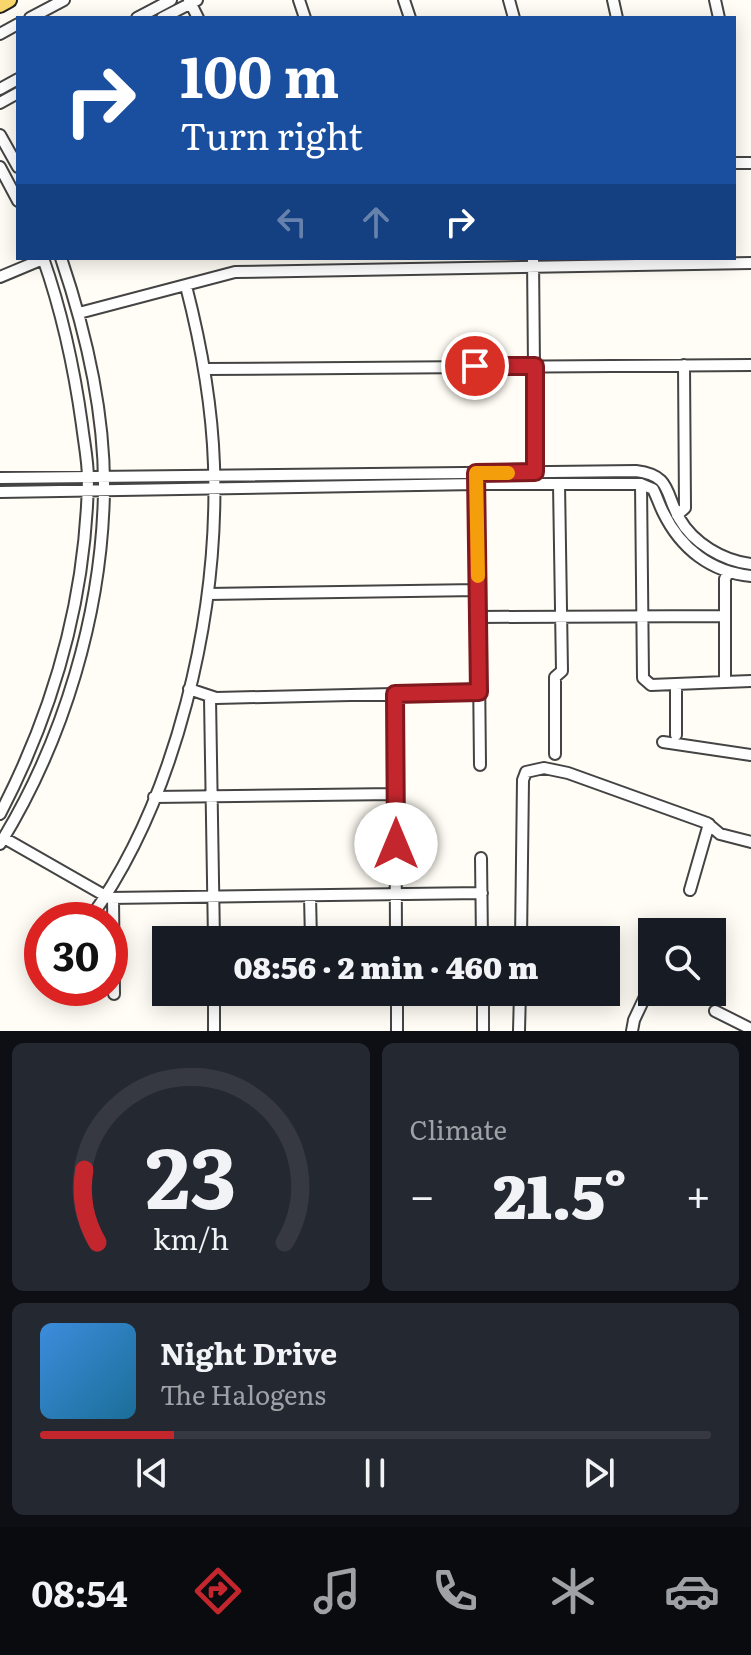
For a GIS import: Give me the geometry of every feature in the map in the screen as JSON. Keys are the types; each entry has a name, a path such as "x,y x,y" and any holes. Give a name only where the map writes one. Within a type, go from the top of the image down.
{"main road":[{"path":"0,5 9,0"}],"street":[{"path":"34,16 64,0"},
{"path":"141,16 171,0"},
{"path":"166,16 192,1"},
{"path":"0,135 16,163"},
{"path":"0,167 16,197"},
{"path":"0,277 41,260"},
{"path":"0,814 38,734 53,689 76,602 87,491 88,476 69,344 43,260"},
{"path":"62,260 79,313 92,377 103,476 93,599 83,646 53,738 33,784 2,841 109,898 482,893"},
{"path":"235,260 235,272"},
{"path":"79,313 235,272 533,262 751,263"},
{"path":"533,262 535,478"},
{"path":"105,902 166,770 189,689 208,594 214,482 205,369 186,286"},
{"path":"677,515 685,508 684,365"},
{"path":"205,369 751,365"},
{"path":"0,492 87,491 214,482 535,478 649,473 661,479 677,515 693,535 712,550 751,564"},
{"path":"0,478 103,476 214,482"},
{"path":"476,478 480,765"},
{"path":"535,478 559,484 641,484 653,489 672,529 690,551 728,572 751,576"},
{"path":"555,754 555,677 562,671 559,484"},
{"path":"641,484 643,678 651,685 751,681"},
{"path":"725,682 725,579 728,572"},
{"path":"208,594 478,590"},
{"path":"478,617 725,616"},
{"path":"676,685 676,735"},
{"path":"189,689 210,698 479,692"},
{"path":"395,694 396,926"},
{"path":"210,698 214,926"},
{"path":"663,742 751,755"},
{"path":"521,926 523,780 526,772 544,768 568,773 709,824 720,834 751,842"},
{"path":"154,797 395,794"},
{"path":"690,890 709,824"},
{"path":"481,858 482,926"},
{"path":"310,896 311,926"},
{"path":"109,898 109,902"},
{"path":"214,1006 214,1031"},
{"path":"397,1006 397,1031"},
{"path":"483,1006 483,1031"},
{"path":"519,1031 520,1006"},
{"path":"632,1031 641,1006"},
{"path":"715,1011 751,1029"}],"slow traffic":[{"path":"478,576 476,473 508,473"}],"route":[{"path":"396,844 395,694 479,692 476,473 535,472 535,366 475,366"}]}
